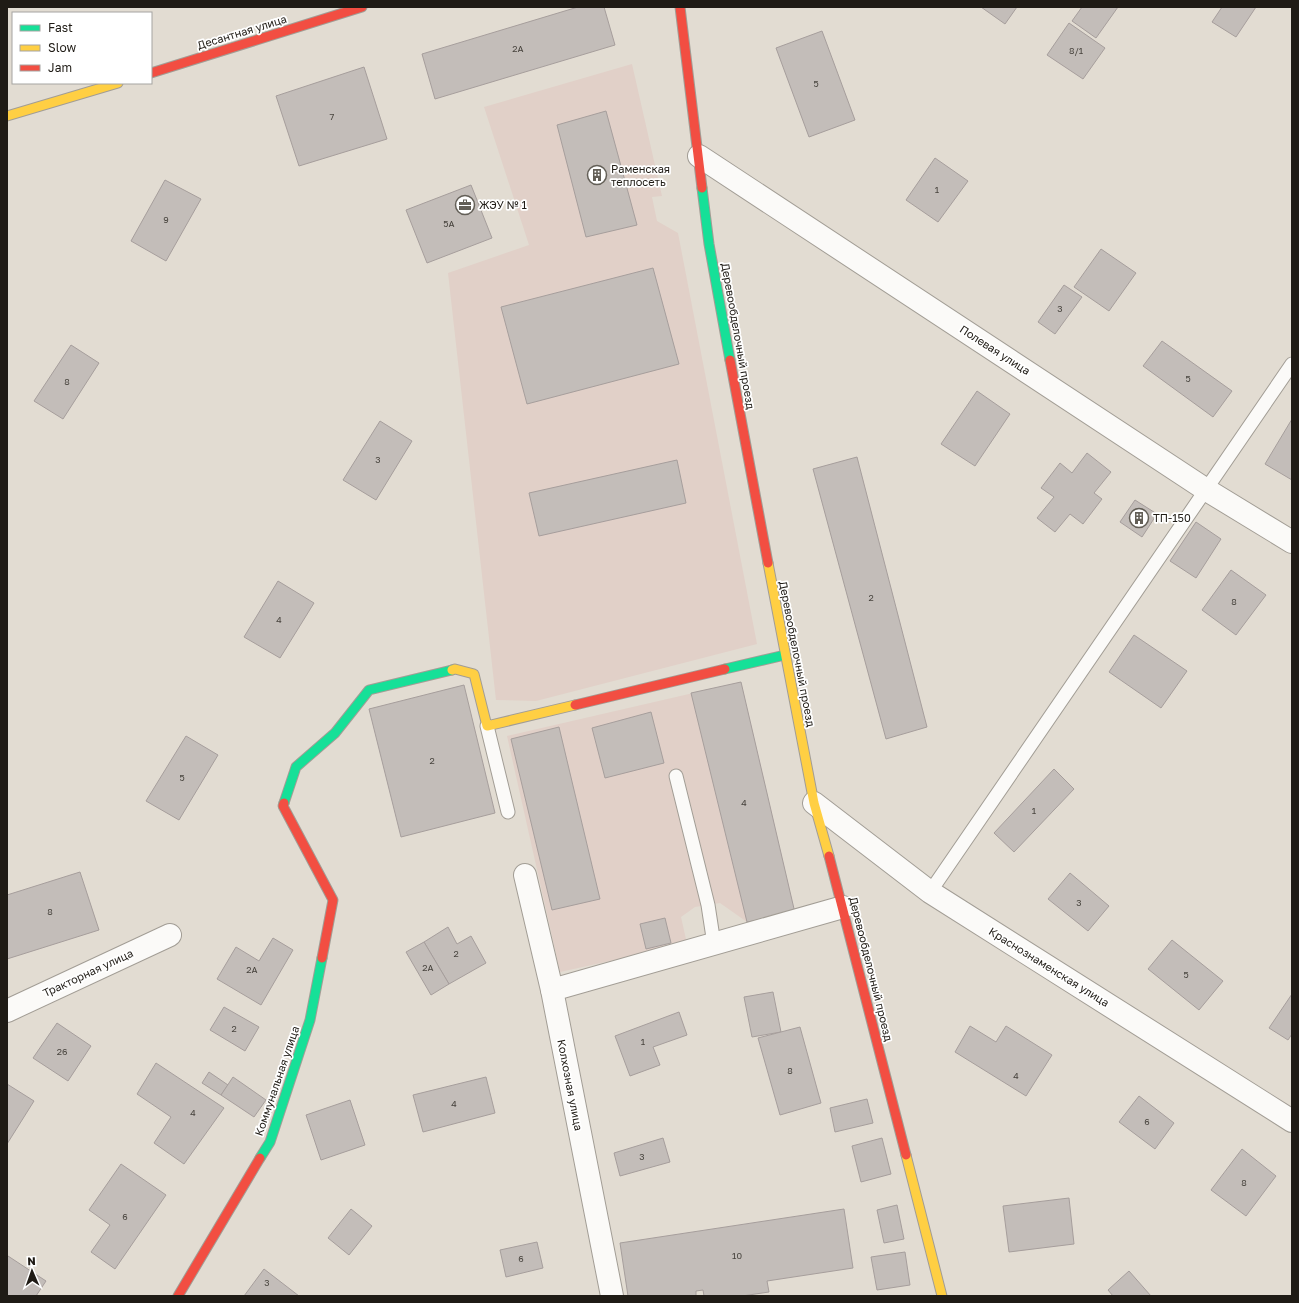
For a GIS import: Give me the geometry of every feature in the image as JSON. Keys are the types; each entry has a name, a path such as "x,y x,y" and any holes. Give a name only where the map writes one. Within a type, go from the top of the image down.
{"street":[{"name":"Десантная улица","path":"152,73 362,7"},
{"name":"Деревообделочный проезд","path":"680,7 710,244 722,318 814,802 843,907 942,1296"},
{"path":"7,116 115,84"},
{"name":"Полевая улица","path":"699,156 1205,489 1292,542"},
{"path":"487,726 785,655"},
{"name":"Коммунальная улица","path":"178,1296 270,1142 310,1020 333,900 283,806 296,768 335,734 370,690 455,669 474,674 487,726"},
{"name":"Краснознаменская улица","path":"814,802 930,892 1292,1121"},
{"name":"Колхозная улица","path":"525,875 552,990 612,1296"},
{"path":"552,990 843,907"},
{"name":"Тракторная улица","path":"7,1011 170,935"}],"lane":[{"path":"930,892 1292,364"},
{"path":"487,726 508,812"},
{"path":"676,776 708,905 714,944"}],"shaded area":[{"name":"Раменская теплосеть","path":"632,64 662,196 652,197 657,221 678,233 757,644 536,701 496,700 448,273 529,245 484,107"},
{"path":"741,682 795,913 747,922 720,903 695,907 681,917 687,944 560,972 507,736"}],"building":[{"path":"578,7 604,7 615,45 435,99 422,54"},
{"path":"981,7 1017,7 1005,24"},
{"path":"1082,7 1118,7 1096,38 1072,21"},
{"path":"1222,7 1256,7 1236,37 1212,22"},
{"path":"1069,23 1105,48 1083,79 1047,55"},
{"path":"822,31 855,120 809,137 776,48"},
{"path":"364,67 387,139 299,166 276,96"},
{"name":"Раменская теплосеть","path":"606,111 637,225 586,237 557,125"},
{"path":"935,158 968,181 938,222 906,200"},
{"path":"165,180 201,199 166,261 131,241"},
{"path":"471,185 492,238 427,263 406,210"},
{"path":"1101,249 1136,273 1109,311 1074,287"},
{"path":"653,268 679,364 527,404 501,307"},
{"path":"1064,285 1082,297 1055,334 1038,322"},
{"path":"1162,341 1232,391 1213,417 1143,366"},
{"path":"71,345 99,363 63,419 34,401"},
{"path":"977,391 1010,414 975,466 941,444"},
{"path":"1292,419 1292,480 1265,464"},
{"path":"380,421 412,441 376,500 343,480"},
{"path":"1087,453 1111,472 1094,493 1102,499 1083,524 1070,514 1055,532 1037,518 1054,497 1041,488 1060,463 1072,473"},
{"path":"857,457 927,727 886,739 813,469"},
{"path":"677,460 686,503 539,536 529,493"},
{"name":"ТП-150","path":"1135,500 1157,514 1142,537 1120,522"},
{"path":"1196,522 1221,539 1196,578 1170,561"},
{"path":"1231,570 1266,595 1236,635 1202,610"},
{"path":"278,581 314,603 280,658 244,637"},
{"path":"1134,635 1187,671 1161,708 1109,672"},
{"path":"741,682 795,913 747,922 691,693"},
{"path":"464,685 495,813 401,837 369,709"},
{"path":"651,712 664,763 605,778 592,728"},
{"path":"559,727 600,899 552,910 511,739"},
{"path":"186,736 218,755 179,820 146,801"},
{"path":"1054,769 1074,789 1014,852 994,833"},
{"path":"80,872 99,930 7,959 7,895"},
{"path":"1070,873 1109,906 1088,931 1048,899"},
{"path":"665,918 671,943 646,949 640,924"},
{"path":"448,927 457,944 471,936 486,963 449,984 424,942"},
{"path":"273,938 293,950 261,1005 217,979 236,947 259,961"},
{"path":"1172,940 1223,981 1199,1010 1148,969"},
{"path":"424,942 449,984 431,995 406,952"},
{"path":"773,992 781,1032 752,1037 744,997"},
{"path":"1292,994 1292,1034 1288,1040 1269,1028"},
{"path":"224,1007 259,1027 245,1051 210,1030"},
{"path":"679,1012 687,1035 653,1047 660,1065 630,1076 615,1036"},
{"path":"57,1023 91,1046 68,1081 33,1058"},
{"path":"970,1026 996,1042 1006,1026 1052,1055 1026,1096 955,1052"},
{"path":"800,1027 821,1103 780,1115 758,1038"},
{"path":"156,1063 224,1108 184,1164 154,1143 171,1117 137,1094"},
{"path":"209,1072 228,1085 221,1095 202,1083"},
{"path":"233,1077 266,1100 254,1117 221,1095"},
{"path":"486,1077 495,1113 423,1132 413,1095"},
{"path":"7,1084 34,1101 7,1144"},
{"path":"1139,1096 1174,1123 1155,1149 1119,1122"},
{"path":"867,1099 873,1123 835,1132 830,1108"},
{"path":"350,1100 365,1145 321,1160 306,1115"},
{"path":"663,1138 670,1162 620,1176 614,1153"},
{"path":"882,1138 891,1174 861,1182 852,1146"},
{"path":"1242,1149 1276,1176 1246,1216 1211,1190"},
{"path":"121,1164 166,1195 115,1269 91,1252 110,1225 89,1210"},
{"path":"1069,1198 1074,1244 1009,1252 1003,1206"},
{"path":"897,1205 904,1239 884,1243 877,1210"},
{"path":"351,1209 372,1226 349,1255 328,1238"},
{"path":"844,1209 853,1268 767,1281 769,1292 742,1296 704,1296 703,1290 696,1291 696,1296 628,1296 620,1243"},
{"path":"537,1242 543,1268 506,1277 500,1250"},
{"path":"905,1252 910,1285 877,1290 871,1257"},
{"path":"8,1256 46,1281 36,1296 7,1296"},
{"path":"264,1269 299,1296 244,1296"},
{"path":"1129,1271 1151,1296 1113,1296 1108,1290"}],"traffic: fast":[{"path":"702,188 709,244 730,360"},
{"path":"725,669 785,655"},
{"path":"284,803 296,767 335,733 369,690 452,670"},
{"path":"260,1158 270,1142 310,1020 322,958"}],"traffic: slow":[{"path":"7,116 115,84"},
{"path":"768,563 814,803 829,856"},
{"path":"452,670 455,669 474,674 487,726 575,705"},
{"path":"906,1155 942,1296"}],"traffic: jam":[{"path":"152,73 362,7"},
{"path":"680,7 702,188"},
{"path":"730,360 768,563"},
{"path":"575,705 725,669"},
{"path":"284,803 283,806 333,900 322,958"},
{"path":"829,856 906,1155"},
{"path":"178,1296 260,1158"}],"place":[{"name":"Раменская теплосеть","path":"597,175"},
{"name":"ЖЭУ № 1","path":"465,205"},
{"name":"ТП-150","path":"1139,518"}]}
